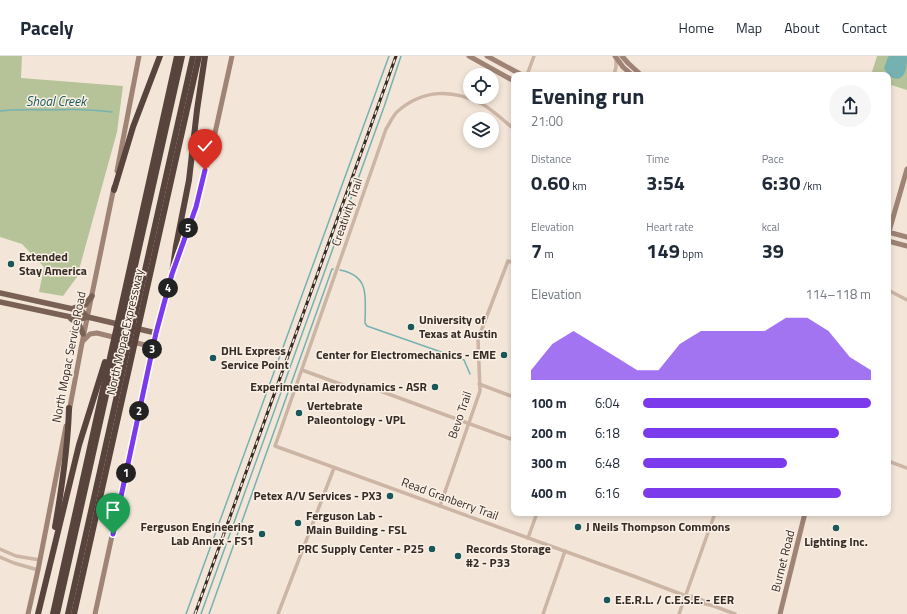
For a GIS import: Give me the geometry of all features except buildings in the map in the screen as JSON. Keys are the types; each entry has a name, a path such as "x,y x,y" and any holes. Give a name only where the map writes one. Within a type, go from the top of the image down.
{"highway":[{"path":"114,190 133,127 160,56"},
{"name":"North Mopac Expressway","path":"52,614 177,56"},
{"path":"57,614 182,56"},
{"path":"68,614 193,56"},
{"name":"North Mopac Expressway","path":"74,614 199,56"},
{"path":"172,274 189,180 205,56"},
{"path":"38,614 84,426 105,361 112,348"},
{"path":"50,560 63,484 69,434 69,408"}],"main road":[{"name":"North Mopac Service Road","path":"28,614 40,560 82,343 90,318 92,296 114,190 139,56"},
{"path":"95,614 150,358 152,332 196,207 215,133 232,56"},
{"path":"468,56 511,79"},
{"path":"487,56 516,72"},
{"path":"616,56 630,72"},
{"path":"622,56 625,65 636,72"},
{"path":"891,223 907,169"},
{"path":"891,234 907,237"},
{"path":"891,242 907,246"},
{"path":"0,293 82,311 90,318"},
{"path":"69,308 81,307 88,302 92,296"},
{"path":"0,302 80,320 90,318 152,332"},
{"path":"63,316 79,324 84,334"},
{"path":"82,343 86,337 94,333 99,333 145,344 150,358"},
{"name":"Burnet Road","path":"780,614 804,516"}],"street":[{"path":"528,72 534,56"},
{"path":"615,72 616,56"},
{"path":"617,72 625,65"},
{"name":"Creativity Trail","path":"275,446 386,129 397,112 415,99 438,92 462,96 483,105 511,127"},
{"name":"Bevo Trail","path":"440,506 480,392 478,339 508,261 511,262"},
{"path":"891,292 907,300"},
{"path":"302,370 351,388 364,386 511,439"},
{"path":"479,384 511,396"},
{"name":"Read Granberry Trail","path":"275,446 686,596 692,602 701,605 708,604 735,614"},
{"path":"891,462 907,468"},
{"path":"278,614 334,468"},
{"path":"528,538 536,516"},
{"path":"679,614 714,516"},
{"path":"0,549 16,556 40,560"},
{"path":"543,614 565,551"},
{"path":"0,557 38,570"}],"green space":[{"path":"0,56 22,56 21,78 123,86 117,132 77,277 63,296 39,292 44,267 22,244 0,237"},
{"path":"877,56 907,56 907,90 891,85 891,72 872,72"}],"water":[{"path":"907,56 906,70 903,76 897,79 891,77 891,72 887,72 884,68 888,57"}],"waterway":[{"path":"186,614 389,56"},
{"path":"201,614 384,107 401,56"},
{"name":"Shoal Creek","path":"0,111 73,109 112,112"},
{"path":"209,614 333,269"},
{"path":"340,270 357,277 362,283 365,297 365,323 367,326 464,360 470,374"}],"railway":[{"path":"195,614 396,56"}],"place":[{"name":"Extended Stay America","path":"11,264"},
{"name":"University of Texas at Austin","path":"411,327"},
{"name":"Center for Electromechanics - EME","path":"504,355"},
{"name":"DHL Express Service Point","path":"213,358"},
{"name":"Experimental Aerodynamics - ASR","path":"435,387"},
{"name":"Vertebrate Paleontology - VPL","path":"299,413"},
{"name":"Petex A/V Services - PX3","path":"390,496"},
{"name":"Ferguson Lab - Main Building - FSL","path":"298,523"},
{"name":"J Neils Thompson Commons","path":"578,527"},
{"name":"Lighting Inc.","path":"836,528"},
{"name":"Ferguson Engineering Lab Annex - FS1","path":"262,534"},
{"name":"PRC Supply Center - P25","path":"432,549"},
{"name":"Records Storage #2 - P33","path":"458,556"},
{"name":"E.E.R.L. / C.E.S.E. - EER","path":"607,600"}],"route":[{"path":"113,534 156,333 172,274 196,207 205,170"}]}
